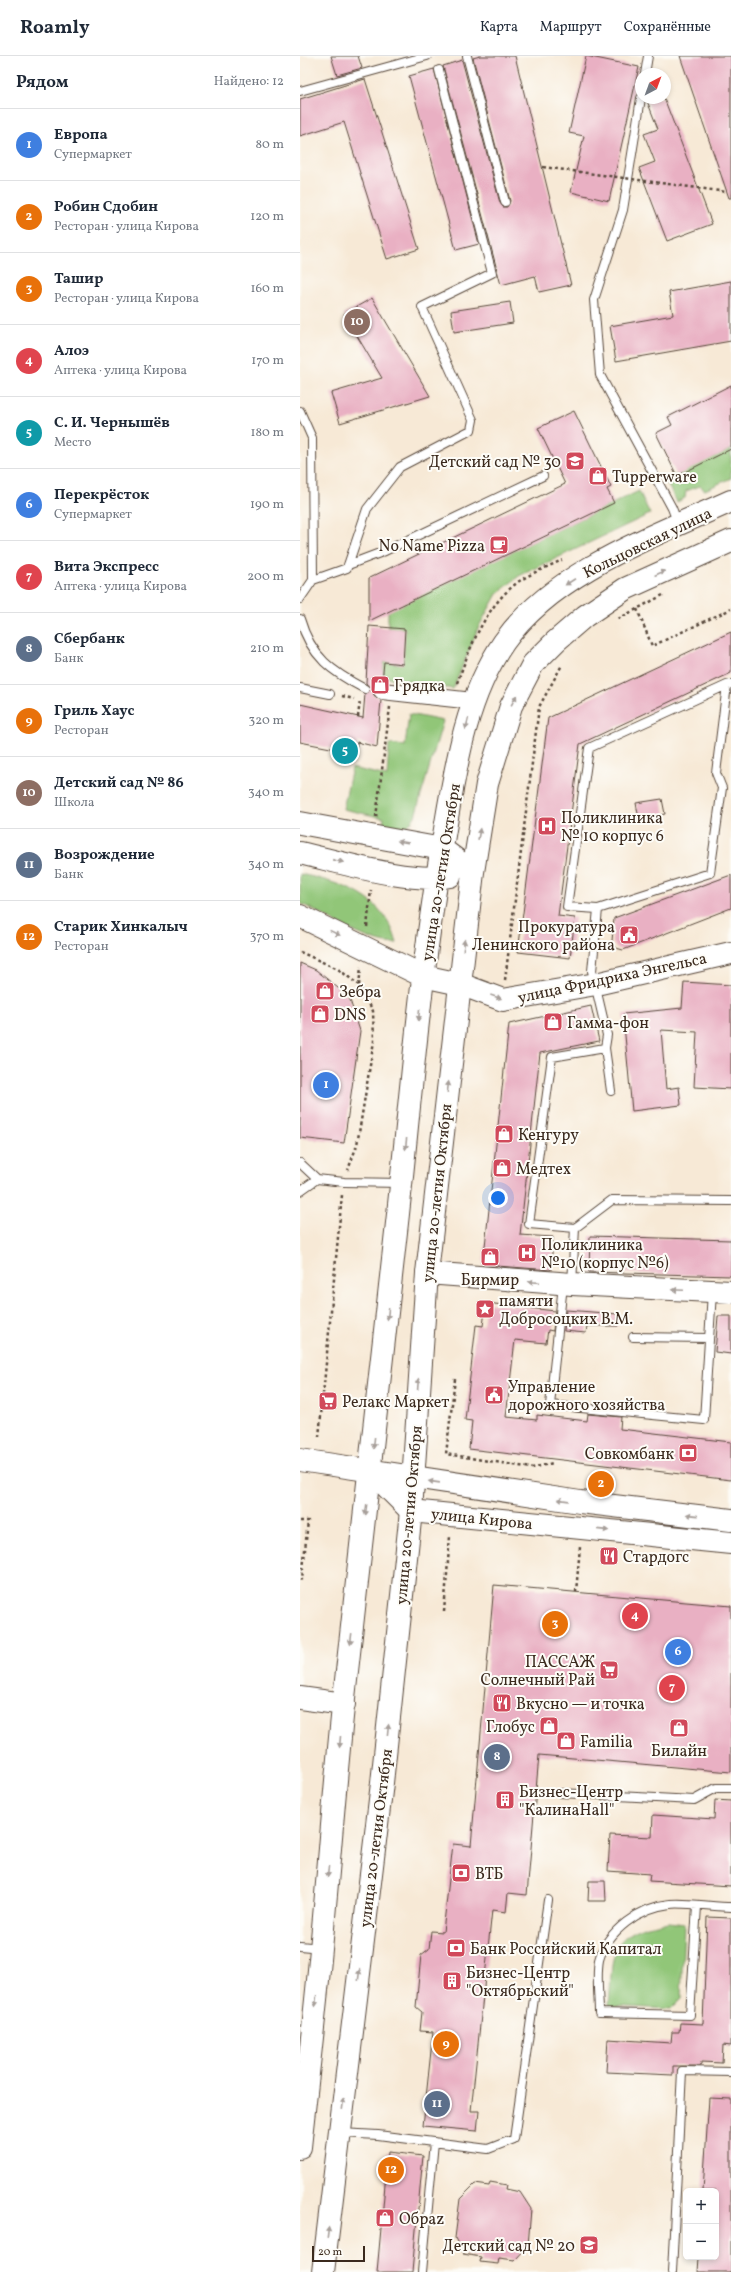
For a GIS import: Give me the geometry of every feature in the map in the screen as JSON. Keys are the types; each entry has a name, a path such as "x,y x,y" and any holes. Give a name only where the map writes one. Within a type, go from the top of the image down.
{"main road":[{"name":"Кольцовская улица","path":"486,675 502,645 516,627 559,588 601,562 731,501"},
{"name":"Кольцовская улица","path":"500,736 511,706 533,664 585,616 625,590 731,541"},
{"name":"улица 20-летия Октября","path":"300,2147 303,2084 322,1948 344,1704 371,1471 423,976 436,879 447,817 473,701 486,675"},
{"name":"улица 20-летия Октября","path":"323,2272 382,1783 411,1511 411,1478 427,1273 460,984 473,872 487,784 500,736"},
{"path":"300,822 442,849 473,872"},
{"path":"300,853 372,870 436,879 473,872"},
{"name":"улица Фридриха Энгельса","path":"300,916 423,976 460,984 503,1000 596,984 731,953"},
{"path":"427,1273 567,1284 721,1292"},
{"path":"300,1460 371,1471"},
{"name":"улица Кирова","path":"371,1471 580,1502 731,1520"},
{"name":"улица Кирова","path":"371,1471 411,1511 731,1543"},
{"path":"300,1698 344,1704"}],"street":[{"path":"382,691 473,701"}],"lane":[{"path":"300,91 427,56"},
{"path":"467,56 505,202"},
{"path":"646,68 648,56"},
{"path":"313,580 347,568 367,509 400,467 471,430 473,420 422,307 492,273 438,70"},
{"path":"640,104 623,210 594,300 600,375 672,508 678,525"},
{"path":"300,411 312,438 313,580 300,599"},
{"path":"348,565 385,551 543,476"},
{"path":"300,619 303,630 317,655 336,674 366,689"},
{"path":"729,684 716,773 722,788 710,873 598,909 567,907 589,748 729,684"},
{"path":"300,688 330,694"},
{"path":"598,909 592,971 607,1035 605,1048 611,1091"},
{"path":"605,1048 552,1057 529,1224 574,1228 612,1200 731,1201"},
{"path":"300,1163 317,1179 344,1182 402,1184"},
{"path":"300,1191 317,1179"},
{"path":"574,1228 550,1405 704,1420 709,1338 721,1292"},
{"path":"633,1337 709,1338"},
{"path":"560,1793 694,1800 716,1788 731,1788"},
{"path":"340,2132 488,2149 514,2139 548,1900"},
{"path":"697,1906 690,2016 599,2013 599,1962 605,1943 621,1926 644,1912 670,1903 697,1906 731,1907"},
{"path":"300,1946 322,1948"},
{"path":"672,2272 682,2071 731,2072"},
{"path":"422,2272 434,2142"}],"path":[{"path":"543,167 727,192"},
{"path":"637,609 652,646 731,609"},
{"path":"503,1000 539,707 564,661"},
{"path":"330,694 365,701"},
{"path":"358,717 360,700"},
{"path":"375,820 390,705"},
{"path":"300,952 338,969 359,985 373,1011 374,1041 357,1145 344,1182 319,1437"},
{"path":"455,1379 446,1454 532,1468 553,1463"},
{"path":"300,1521 308,1521 302,1579 300,1580"},
{"path":"444,1612 448,1536"},
{"path":"576,1592 580,1544"}],"green space":[{"path":"731,449 731,478 705,490 700,486 686,491 685,498 677,502 665,480"},
{"path":"639,491 650,514 519,576 497,594 478,628 453,689 383,677 384,662 402,664 405,629 388,628 388,611"},
{"path":"409,714 443,721 415,816 409,824 402,829 397,831 382,832 384,818 343,809 352,768 387,776 389,744 405,746"},
{"path":"300,874 346,887 360,894 383,914 391,927 397,943 387,943 363,935 300,903"},
{"path":"669,1922 684,1924 681,1999 671,2009 609,2006 611,1972 613,1958 617,1947 624,1938 634,1931"}],"building":[{"path":"331,56 358,56 362,68 337,75"},
{"path":"480,56 515,56 571,285 539,292 535,276 501,285 443,66 462,60 500,203 503,207 507,207 510,201 473,58"},
{"path":"586,56 639,67 635,68 635,85 609,201 571,192 584,136 569,133"},
{"path":"680,56 731,56 731,198 729,198"},
{"path":"434,69 479,244 456,250 409,76"},
{"path":"365,79 419,249 387,259 344,122 300,136 300,99"},
{"path":"648,104 666,104 712,224 667,241 639,168 655,162 644,134 658,129"},
{"path":"731,281 731,341 616,361 610,326 673,315 669,292"},
{"path":"372,298 430,396 340,423 331,393 382,378 344,314"},
{"path":"510,302 513,323 454,332 451,311"},
{"path":"731,385 731,449 677,476 656,433 672,425 668,417"},
{"path":"574,411 611,487 607,489 614,503 369,621 369,578 565,484 538,428"},
{"path":"369,626 405,629 403,664 384,662 382,682 375,685 373,690 374,695 381,700 377,747 357,742 356,753 300,742 300,704 363,718 365,694 370,689 366,683"},
{"path":"731,632 731,673 580,744 558,916 575,918 570,958 518,952 548,718"},
{"path":"662,799 665,814 639,819 636,803"},
{"path":"731,875 731,908 623,950 616,948 612,941 614,918"},
{"path":"300,963 316,970 349,997 360,1031 344,1143 300,1138"},
{"path":"684,982 731,985 731,1089 694,1087 697,1032 661,1030 666,1089 679,1087 681,1105 632,1111 623,1014 682,1008"},
{"path":"591,1006 599,1041 540,1053 520,1235 553,1237 551,1270 483,1265 509,1024"},
{"path":"590,1236 731,1240 731,1276 589,1272"},
{"path":"486,1303 555,1311 553,1331 548,1330 546,1343 515,1340 506,1417 537,1420 537,1415 587,1421 588,1414 621,1417 620,1429 731,1442 731,1480 469,1449 472,1421 465,1420 476,1325 483,1326"},
{"path":"566,1310 618,1314 618,1326 587,1326 586,1333 564,1331"},
{"path":"718,1316 731,1316 731,1354 715,1352"},
{"name":"ПАССАЖ Солнечный Рай","path":"494,1585 731,1606 731,1772 539,1755 527,1895 508,1893 506,1912 492,1910 471,2111 479,2111 477,2131 423,2126 433,2032 420,2031 422,2012 416,2007 421,1955 429,1949 431,1931 443,1932 453,1844 471,1846"},
{"path":"715,1800 731,1801 731,1886 649,1881 650,1874 608,1871 610,1835 652,1837 653,1815 714,1819"},
{"path":"589,1881 605,1881 606,1901 588,1901"},
{"path":"707,1917 731,1918 731,2046 723,2045 722,2063 701,2062 701,2066 673,2066 673,2075 606,2072 608,2039 671,2043 672,2032 679,2032 680,2023 703,2024"},
{"path":"709,2098 731,2099 731,2272 698,2272 699,2260 719,2260 719,2188 703,2188"},
{"path":"388,2152 423,2156 412,2272 377,2272"},
{"path":"490,2182 507,2185 506,2189 520,2192 531,2209 528,2246 515,2260 499,2258 498,2264 480,2262 481,2257 463,2254 455,2238 460,2199 475,2184 489,2186"}],"place":[{"name":"Детский сад № 86","path":"357,322"},
{"name":"Детский сад № 30","path":"575,461"},
{"name":"Tupperware","path":"598,476"},
{"name":"No Name Pizza","path":"499,545"},
{"name":"Грядка","path":"380,685"},
{"name":"С. И. Чернышёв","path":"345,751"},
{"name":"Поликлиника № 10 корпус 6","path":"547,826"},
{"name":"Прокуратура Ленинского района","path":"629,935"},
{"name":"Зебра","path":"325,991"},
{"name":"DNS","path":"320,1014"},
{"name":"Гамма-фон","path":"553,1022"},
{"name":"Европа","path":"326,1085"},
{"name":"Кенгуру","path":"504,1134"},
{"name":"Медтех","path":"502,1168"},
{"name":"Поликлиника №10 (корпус №6)","path":"527,1253"},
{"name":"Бирмир","path":"490,1257"},
{"name":"памяти Добросоцких В.М.","path":"485,1309"},
{"name":"Управление дорожного хозяйства","path":"494,1395"},
{"name":"Релакс Маркет","path":"328,1401"},
{"name":"Совкомбанк","path":"688,1453"},
{"name":"Робин Сдобин","path":"601,1484"},
{"name":"Стардогс","path":"609,1556"},
{"name":"Алоэ","path":"635,1616"},
{"name":"Ташир","path":"555,1624"},
{"name":"Перекрёсток","path":"678,1652"},
{"name":"ПАССАЖ Солнечный Рай","path":"609,1670"},
{"name":"Вита Экспресс","path":"672,1688"},
{"name":"Вкусно — и точка","path":"502,1703"},
{"name":"Глобус","path":"549,1726"},
{"name":"Билайн","path":"679,1728"},
{"name":"Familia","path":"566,1741"},
{"name":"Сбербанк","path":"497,1757"},
{"name":"Бизнес-Центр \"КалинаHall\"","path":"505,1800"},
{"name":"ВТБ","path":"461,1873"},
{"name":"Банк Российский Капитал","path":"456,1948"},
{"name":"Бизнес-Центр \"Октябрьский\"","path":"452,1981"},
{"name":"Гриль Хаус","path":"446,2044"},
{"name":"Возрождение","path":"437,2104"},
{"name":"Старик Хинкалыч","path":"391,2170"},
{"name":"Обраz","path":"385,2218"},
{"name":"Детский сад № 20","path":"589,2245"}]}
